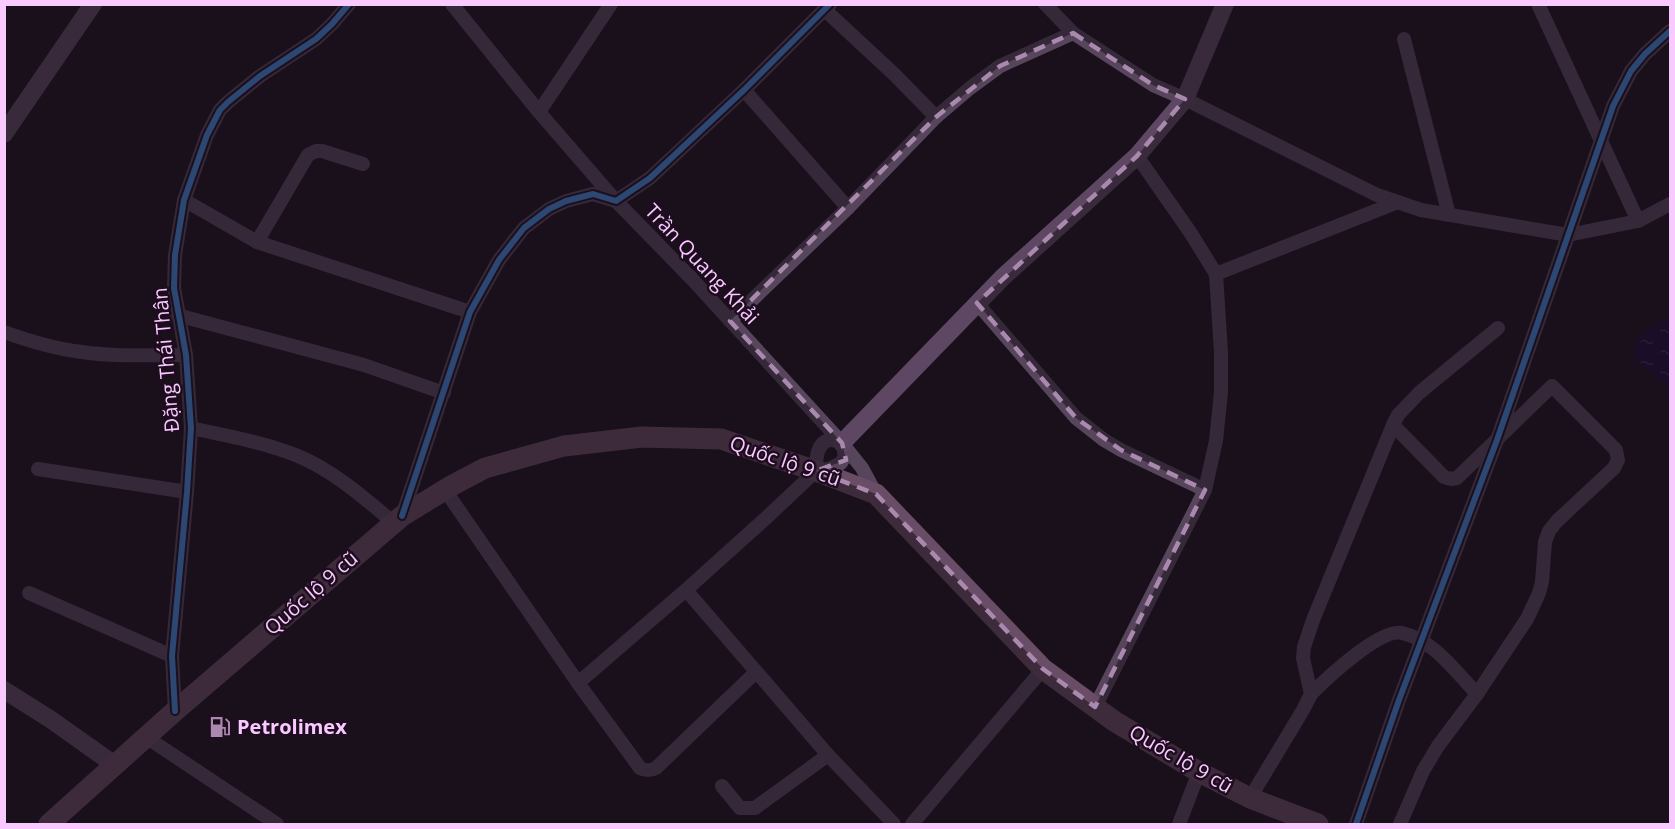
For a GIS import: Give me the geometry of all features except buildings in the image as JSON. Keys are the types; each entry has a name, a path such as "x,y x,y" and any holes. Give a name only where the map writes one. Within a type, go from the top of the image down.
{"main road":[{"name":"Quốc lộ 9 cũ","path":"49,825 146,737 398,519 485,468 564,446 642,437 721,439 876,494 1043,669 1095,707 1199,772 1250,798 1318,825"}],"street":[{"path":"4,134 93,4"},
{"name":"Đặng Thái Thân","path":"176,711 172,656 191,429 186,355 177,315 174,288 184,200 207,135 220,110 260,76 316,39 349,4"},
{"name":"Trần Quang Khải","path":"452,4 539,112 616,201 692,279 842,443 862,468 876,494"},
{"path":"539,112 611,4"},
{"path":"1045,4 1073,33 1153,85 1377,195 1421,210 1568,235 1638,221 1671,204"},
{"path":"842,443 1003,277 1137,156 1185,99 1225,4"},
{"path":"1538,4 1638,221"},
{"path":"191,429 264,444 298,456 335,476 398,519 444,393 470,312 499,260 524,228 549,209 566,201 593,194 616,201 650,178 828,7 936,117"},
{"path":"1356,825 1399,700 1497,440 1613,106 1631,71 1645,54 1671,31"},
{"path":"730,321 848,208 936,117 970,88 1000,66 1073,33"},
{"path":"1404,39 1449,214"},
{"path":"744,90 848,208"},
{"path":"257,242 308,154 322,151 363,164"},
{"path":"1095,707 1205,490 1216,441 1221,392 1216,274 1137,156"},
{"path":"184,200 257,242 470,312"},
{"path":"1216,274 1398,202"},
{"path":"977,303 1076,418 1121,450 1205,490"},
{"path":"177,315 364,365 444,393"},
{"path":"1311,694 1304,647 1393,424 1398,415 1419,393 1498,328"},
{"path":"4,332 81,352 109,355 186,355"},
{"path":"1393,424 1444,477 1457,478 1552,386 1616,450 1618,460 1606,477 1549,531 1545,542 1539,593 1516,637 1434,753 1400,825"},
{"path":"816,471 816,455 824,443 831,440 842,443"},
{"path":"578,683 686,590 816,471 841,463 845,456 842,443"},
{"path":"38,469 187,492"},
{"path":"445,490 578,683 640,768 648,771 656,768 756,672"},
{"path":"686,590 828,755 894,825"},
{"path":"29,593 172,656"},
{"path":"1250,798 1304,710 1311,694 1361,651 1382,638 1400,632 1421,641 1435,650 1477,694"},
{"path":"912,825 1043,669"},
{"path":"4,690 115,765"},
{"path":"146,737 277,825"},
{"path":"722,786 740,808 755,808 828,755"},
{"path":"1179,825 1199,772"}],"highlighted area":[{"path":"1073,33 1153,85 1185,99 1137,156 977,303 1076,418 1121,450 1205,490 1095,707 1043,669 876,494 816,471 846,460 842,443 730,321 936,117 1000,66"}],"water":[{"path":"1667,318 1670,320 1670,389 1642,366 1634,356 1637,339"}],"cycle path":[{"path":"175,711 172,656 191,428 186,355 174,288 175,255 184,200 207,135 220,110 260,76 316,39 349,4"},
{"path":"402,516 470,312 499,260 524,228 549,209 566,201 593,194 616,201 650,178 744,90 830,4"},
{"path":"1356,824 1399,700 1497,440 1613,106 1631,71 1645,54 1670,31"}],"place":[{"name":"Petrolimex","path":"220,727"}]}
